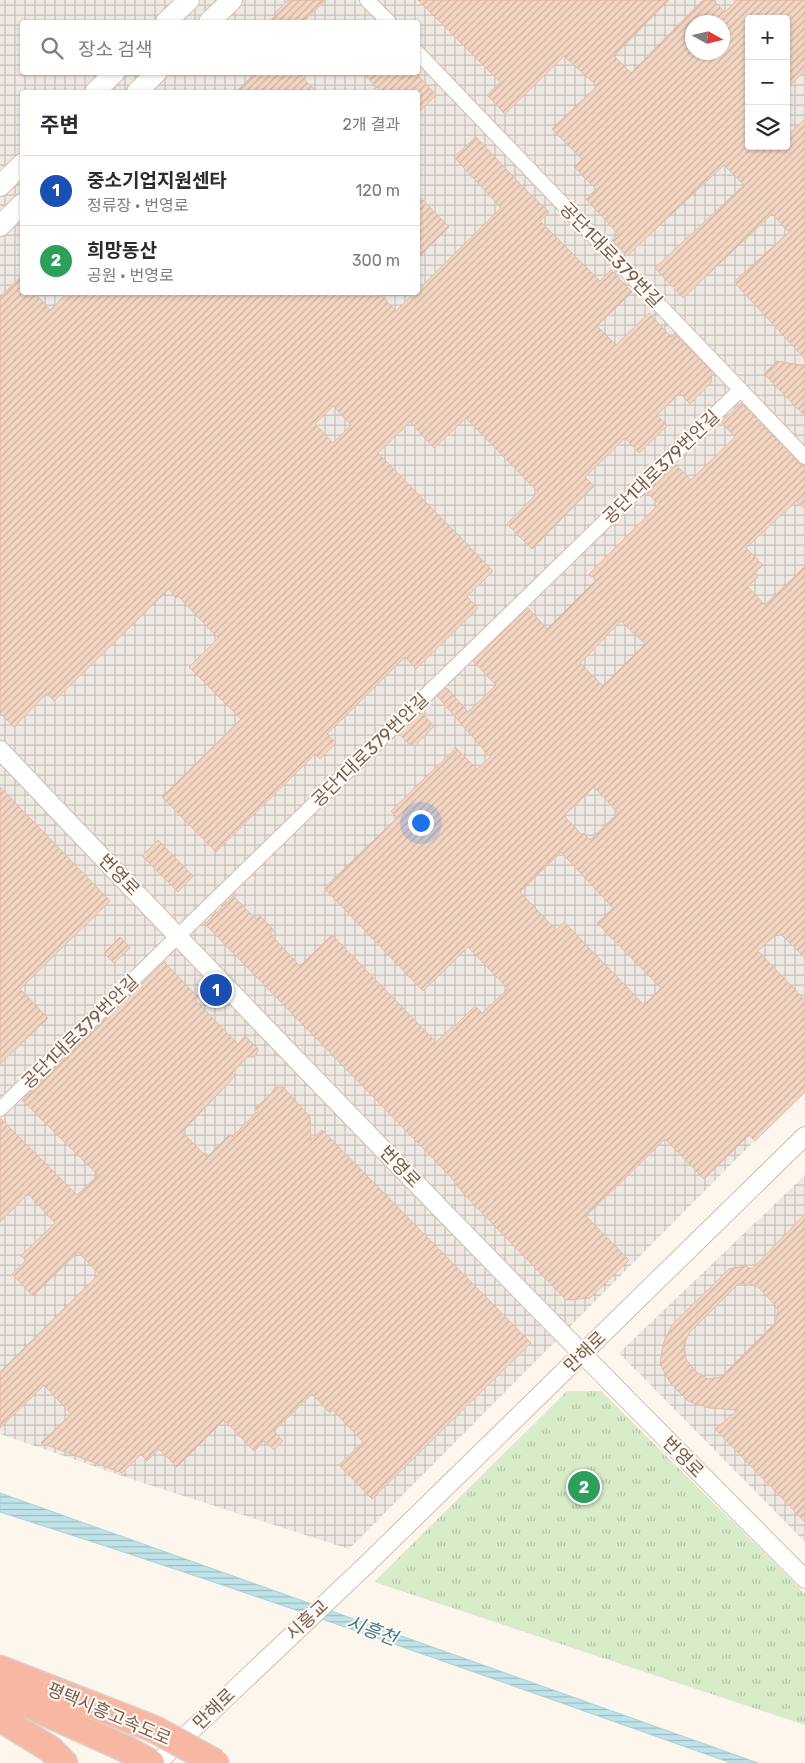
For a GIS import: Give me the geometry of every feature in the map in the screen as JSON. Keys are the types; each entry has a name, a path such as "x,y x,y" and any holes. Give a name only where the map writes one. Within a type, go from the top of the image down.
{"highway":[{"name":"평택시흥고속도로","path":"0,1669 154,1729 216,1763"},
{"name":"평택시흥고속도로","path":"0,1692 151,1763"},
{"path":"0,1718 50,1750 64,1763"}],"main road":[{"path":"168,20 189,0"},
{"path":"210,20 232,0"},
{"path":"97,90 112,75"},
{"path":"139,90 154,75"},
{"path":"0,186 20,166"},
{"path":"0,226 20,206"}],"street":[{"path":"367,0 387,20"},
{"name":"공단1대로379번길","path":"420,55 805,456"},
{"name":"공단1대로379번안길","path":"0,1109 740,390"},
{"name":"번영로","path":"0,750 582,1355 805,1579"},
{"name":"만해로","path":"364,1566 805,1136"},
{"name":"시흥교","path":"250,1675 364,1566"},
{"name":"만해로","path":"157,1763 250,1675"}],"shaded area":[{"path":"0,0 805,0 805,1090 349,1549 134,1480 0,1434"},
{"path":"805,1175 805,1542 619,1353"}],"green space":[{"path":"567,1391 601,1391 805,1594 805,1725 374,1582"}],"water":[{"name":"시흥천","path":"0,1493 758,1763 731,1763 275,1603 0,1512"}],"building":[{"path":"288,0 326,0 305,20 271,20 276,15 275,13"},
{"path":"418,0 669,0 614,56 631,73 685,18 685,60 730,60 730,15 688,15 703,0 713,0 725,12 737,0 805,0 805,71 790,85 790,15 745,15 745,150 790,150 790,133 805,119 805,359 734,282 789,232 772,214 683,298 655,268 744,185 724,165 627,256 612,240 618,234 586,199 596,189 574,167 582,159 552,129 597,86 564,56 505,114 487,95 500,82"},
{"path":"253,75 300,75 315,90 238,90"},
{"path":"365,75 418,75 436,95 420,111 420,90 379,90"},
{"path":"476,137 549,212 540,221 600,281 611,270 632,292 597,326 616,345 649,313 671,337 675,334 712,372 711,383 690,404 680,393 657,415 667,426 639,453 625,438 585,477 594,486 532,549 507,524 538,492 466,418 434,448 410,422 378,453 493,571 467,597 478,608 416,669 405,657 327,734 336,743 320,759 315,754 216,852 162,797 241,719 189,667 218,638 169,589 54,701 47,693 14,727 0,713 0,297 20,278 20,295 37,295 50,310 65,295 381,295 396,311 412,295 420,295 420,288 501,208 454,157","holes":["333,406 351,425 333,443 315,424"]},
{"path":"420,197 449,227 420,256"},
{"path":"777,361 805,366 805,416 764,374"},
{"path":"741,403 805,467 805,509 796,501 746,548 763,565 755,573 758,577 748,587 765,605 805,566 805,958 779,932 758,951 805,1000 805,1092 755,1141 749,1135 704,1179 665,1139 586,1216 629,1260 590,1298 566,1300 464,1194 450,1176 205,924 233,896 256,919 260,916 274,930 270,934 300,966 332,935 436,1042 475,1006 482,1013 508,989 468,947 423,991 324,888 397,818 391,811 456,748 477,769 490,757 437,696 447,688 468,712 496,685 473,661 528,608 547,629 596,580 589,574 659,504 647,493 676,465 691,480 735,437 721,422","holes":["621,621 645,644 603,686 580,663","594,787 618,813 590,840 583,833 582,835 564,816","561,852 613,908 597,923 661,988 644,1005 564,922 556,930 520,892"]},
{"path":"421,712 434,726 415,746 413,744 411,746 399,734"},
{"path":"0,787 110,901 20,989 48,1018 0,1064"},
{"path":"158,840 193,876 178,892 142,856"},
{"path":"120,937 130,948 114,963 104,953"},
{"path":"164,962 198,997 195,1000 238,1044 245,1036 258,1049 256,1055 247,1057 232,1073 235,1076 182,1132 207,1157 230,1134 232,1137 258,1111 255,1108 271,1094 275,1087 283,1087 310,1117 311,1140 322,1130 531,1343 372,1499 339,1465 363,1442 333,1410 330,1413 312,1394 274,1431 283,1441 274,1450 264,1441 254,1451 224,1420 177,1467 159,1449 147,1461 141,1454 122,1473 41,1443 71,1414 44,1385 0,1428 0,1372 99,1274 78,1252 33,1296 12,1274 26,1260 21,1256 55,1223 28,1194 0,1222 0,1118 77,1195 98,1175 22,1100"},
{"path":"805,1214 805,1522 715,1429 738,1410 709,1408 688,1401 671,1384 660,1364 663,1344 672,1325 729,1269 745,1266 752,1269","holes":["748,1283 758,1287 775,1305 778,1311 775,1323 721,1377 708,1379 695,1371 686,1359 683,1346 690,1332 738,1284"]}],"place":[{"name":"중소기업지원센타","path":"216,990"},
{"name":"희망동산","path":"584,1487"}]}
